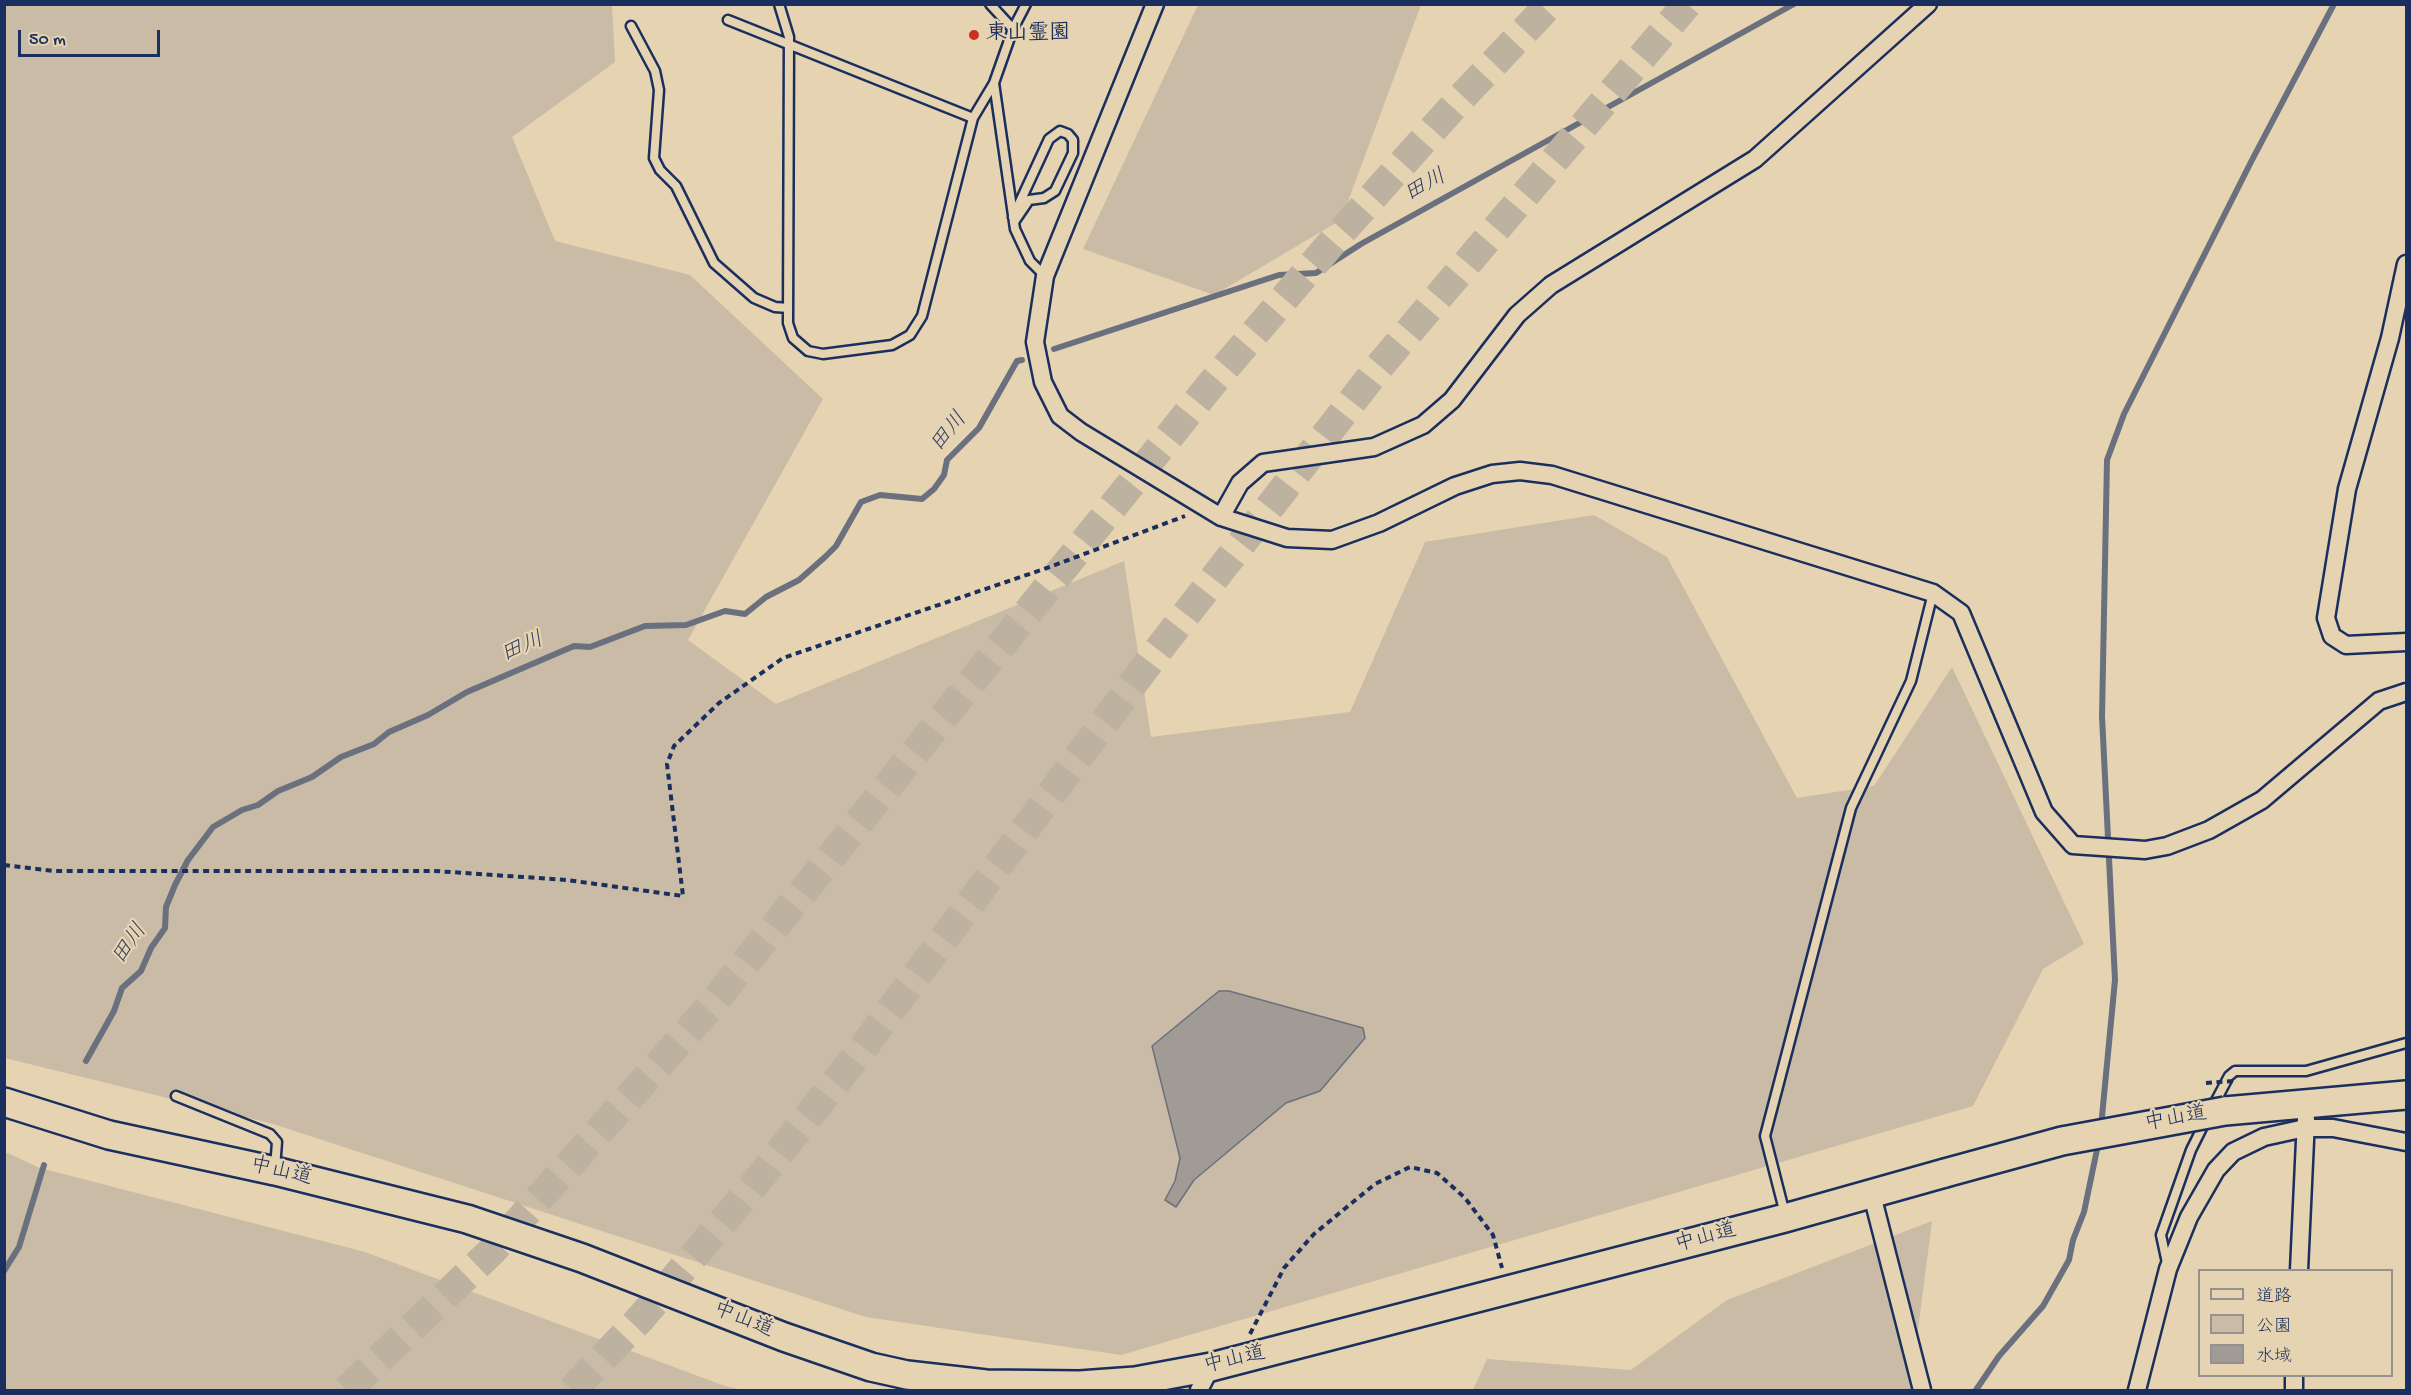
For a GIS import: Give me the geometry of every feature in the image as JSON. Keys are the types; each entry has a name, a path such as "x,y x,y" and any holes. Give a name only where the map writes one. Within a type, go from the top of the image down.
{"highway":[{"name":"中山道","path":"4,1102 109,1135 275,1171 467,1219 582,1258 835,1356 912,1383 1080,1385 1205,1379 2062,1141 2225,1111 2306,1116 2406,1095"}],"street":[{"path":"1155,4 1045,276 1035,342 1043,382 1060,416 1081,432 1221,517 1287,538 1332,540 1379,524 1455,486 1492,474 1520,471 1552,475 1933,593 1961,613 2044,812 2073,845 2145,850 2167,846 2209,830 2262,800 2379,701 2406,692"},
{"path":"1221,517 1240,483 1263,463 1374,447 1423,425 1452,400 1517,315 1551,285 1755,159 1928,4"},
{"path":"2406,264 2390,338 2347,489 2326,618 2332,636 2346,645 2406,642"},
{"path":"2137,1390 2168,1269 2188,1217 2216,1170 2233,1152 2306,1116"},
{"path":"2306,1116 2333,1128 2406,1142"},
{"path":"2299,1269 2306,1116"},
{"path":"1872,1195 1922,1390"}],"lane":[{"path":"779,4 789,44 788,323 793,338 808,351 823,354 892,345 910,335 922,316 973,118 994,83 1013,29 1026,4"},
{"path":"990,4 1013,29"},
{"path":"728,20 973,118"},
{"path":"631,26 654,71 659,90 654,158 660,170 676,186 714,263 754,298 775,307 788,308"},
{"path":"994,83 1014,219 1030,261 1045,276"},
{"path":"1060,130 1068,134 1073,140 1073,153 1055,191 1044,198 1029,200 1014,219 1049,139 1060,130"},
{"path":"1785,1218 1765,1136 1851,808 1911,681 1933,593"},
{"path":"2168,1269 2161,1235 2196,1139 2229,1076 2235,1071 2306,1071 2406,1043"},
{"path":"176,1096 270,1134 277,1142 275,1171"}],"path":[{"path":"4,865 53,871 435,870 567,880 683,896 667,764 674,746 719,703 773,664 783,658 1047,568 1184,516 1221,517"},
{"path":"2206,1083 2233,1081"},
{"path":"1250,1334 1284,1269 1314,1234 1375,1184 1410,1167 1437,1173 1466,1198 1493,1235 1502,1269"}],"green space":[{"path":"5,5 612,5 615,62 512,137 555,241 690,275 823,399 688,640 776,704 1124,561 1151,737 1350,712 1425,542 1594,515 1667,557 1797,798 1874,786 1952,667 2084,944 2043,969 1973,1106 1121,1355 866,1317 273,1124 5,1058"},
{"path":"1198,5 1421,5 1341,220 1214,295 1083,249"},
{"path":"5,1152 40,1168 365,1252 725,1386 743,1390 5,1390"},
{"path":"1932,1221 1915,1353 1918,1390 1473,1390 1487,1359 1631,1370 1727,1300"}],"water":[{"path":"1219,991 1229,991 1363,1028 1365,1038 1320,1091 1286,1103 1194,1180 1176,1207 1165,1200 1175,1181 1180,1158 1152,1046"}],"waterway":[{"name":"田川","path":"1054,349 1279,275 1316,273 1361,244 1794,4"},
{"path":"2101,1127 2115,980 2102,716 2107,460 2124,414 2252,160 2334,4"},
{"name":"田川","path":"86,1061 114,1011 122,988 141,971 151,948 165,928 166,907 188,860 213,827 242,810 258,805 278,791 312,777 341,757 374,744 389,732 428,715 467,692 574,646 590,647 645,626 686,625 725,611 745,614 766,597 799,580 825,557 836,546 861,502 880,495 922,499 934,489 944,475 947,460 979,428 1017,361 1022,360"},
{"path":"1976,1390 1999,1356 2043,1306 2069,1260 2073,1240 2084,1212 2099,1140"},
{"name":"田川","path":"4,1271 19,1247 44,1165"}],"tunnel":[{"path":"347,1390 492,1251 710,1007 1213,382 1335,239 1461,98 1550,4"},
{"path":"572,1390 641,1318 753,1186 862,1049 1152,658 1378,368 1687,4"}],"place":[{"name":"東山霊園","path":"974,35"}]}
